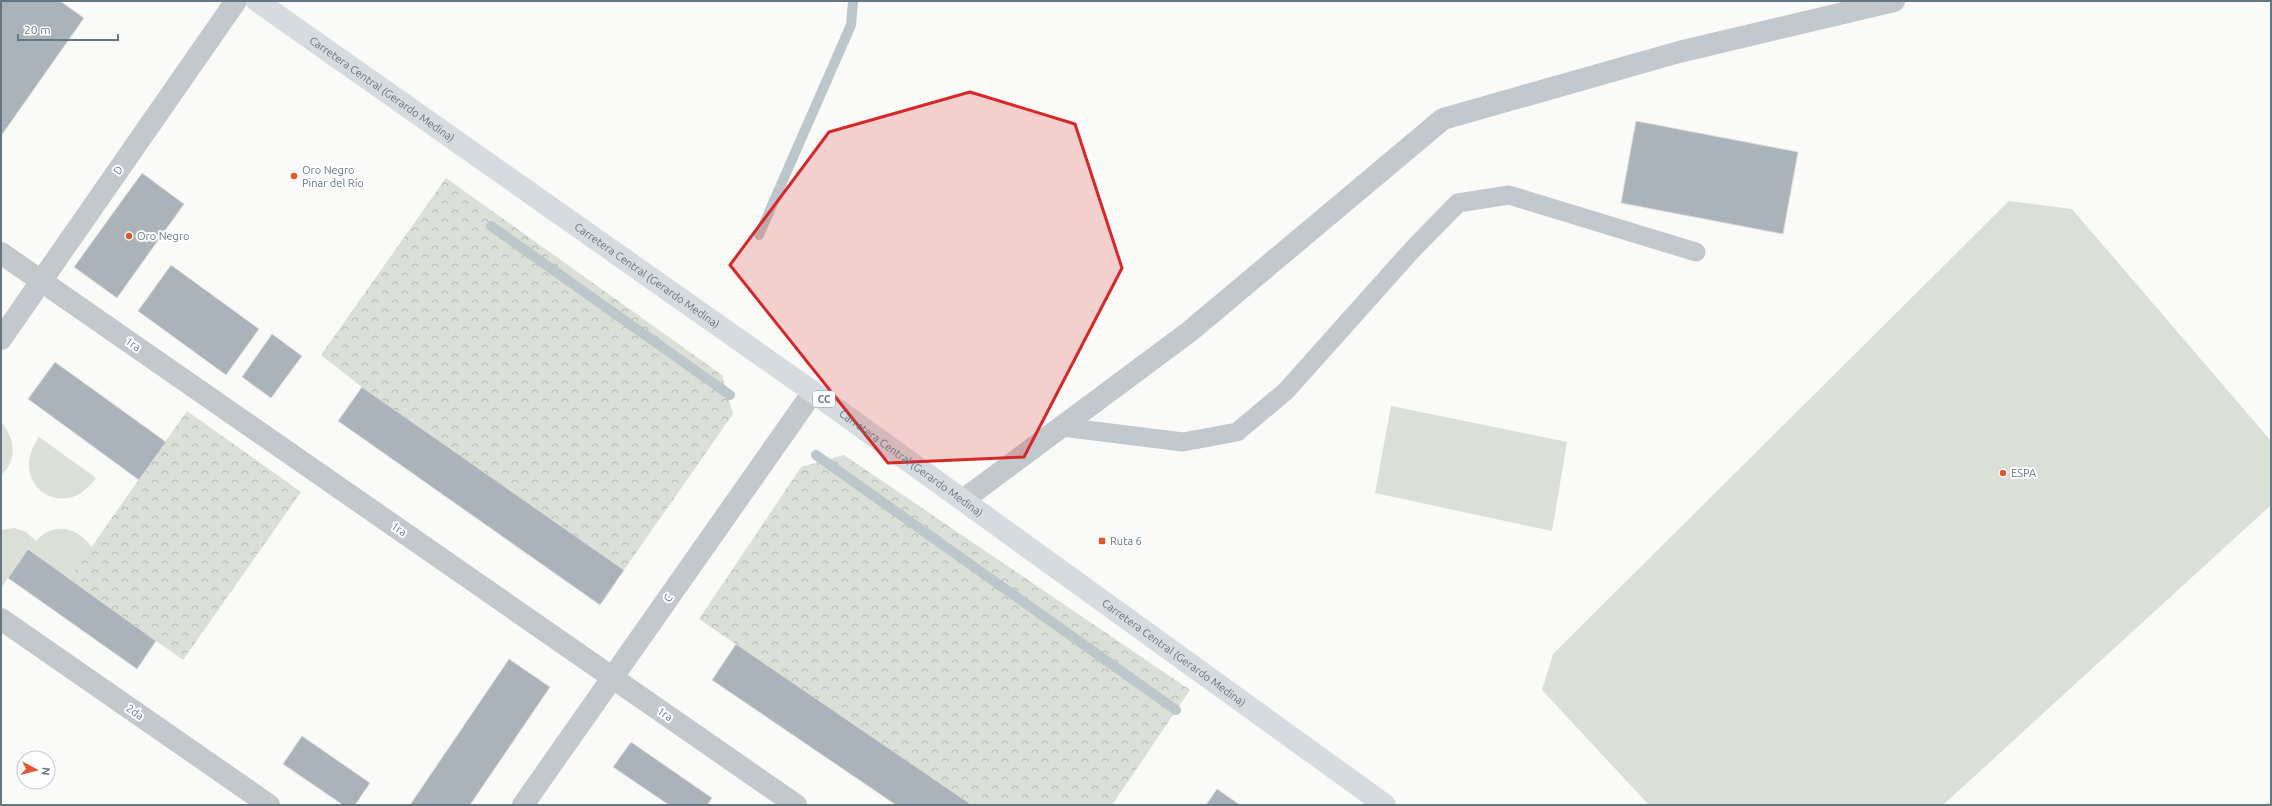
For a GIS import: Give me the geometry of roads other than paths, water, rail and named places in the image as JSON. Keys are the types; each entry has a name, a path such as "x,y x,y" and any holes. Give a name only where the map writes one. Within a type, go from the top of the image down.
{"main road":[{"name":"Carretera Central (Gerardo Medina)","path":"257,1 813,392 1385,805"}],"street":[{"name":"D","path":"1,339 236,1"},
{"path":"963,500 1189,332 1443,119 1679,52 1894,1"},
{"name":"1ra","path":"1,253 796,805"},
{"name":"C","path":"523,805 813,392"},
{"name":"2da","path":"1,619 269,805"}],"lane":[{"path":"1062,427 1183,442 1237,432 1286,391 1412,250 1458,203 1509,195 1696,252"}],"waterway":[{"path":"759,235 851,25 853,1"},
{"path":"491,226 730,395"},
{"path":"816,455 1176,710"}],"place":[{"name":"Oro Negro Pinar del Río","path":"294,176"},
{"name":"Oro Negro","path":"129,236"},
{"name":"ESPA","path":"2003,473"},
{"name":"Ruta 6","path":"1102,541"}]}
